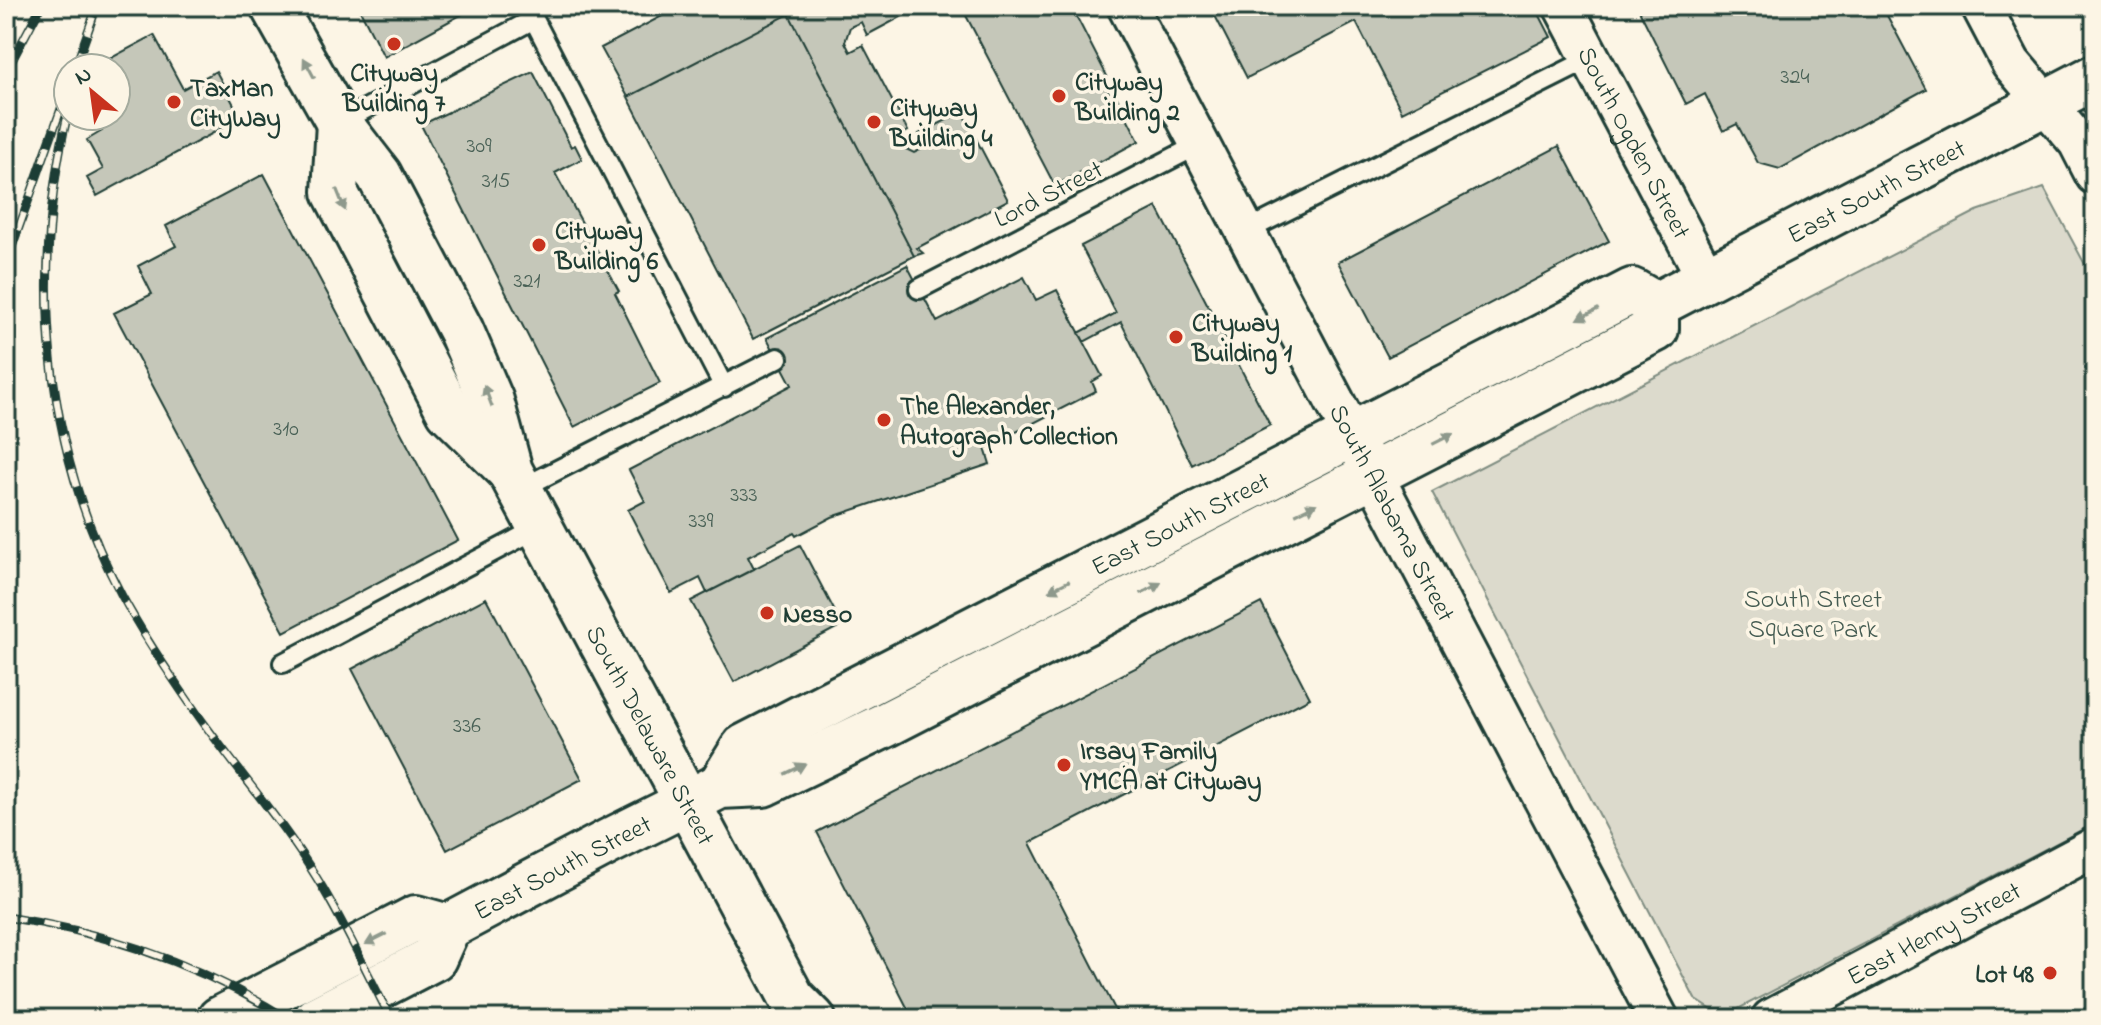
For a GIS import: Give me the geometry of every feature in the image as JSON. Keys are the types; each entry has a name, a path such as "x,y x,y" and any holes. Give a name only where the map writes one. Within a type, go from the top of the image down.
{"main road":[{"name":"South Delaware Street","path":"277,8 339,123 379,175 461,331 491,401 515,480 540,527 704,794 798,1012"},
{"name":"East South Street","path":"1656,305 2095,77"},
{"name":"East South Street","path":"704,794 744,747 1632,291 1656,305"},
{"name":"East South Street","path":"316,1019 434,958 448,927 704,794 763,784 1656,329 1656,305"},
{"name":"East South Street","path":"220,1019 416,918 448,927"}],"street":[{"name":"South Alabama Street","path":"1127,6 1659,1019"},
{"name":"South Ogden Street","path":"1563,6 1707,279"},
{"path":"1981,6 2011,63 2078,142 2095,175"},
{"name":"East Henry Street","path":"1771,1019 2095,847"}],"lane":[{"path":"339,123 531,13 724,387"},
{"path":"1246,231 1590,59"},
{"name":"Lord Street","path":"919,289 1200,144"},
{"path":"515,480 724,387 778,358"},
{"path":"283,663 540,527"}],"green space":[{"name":"South Street Square Park","path":"2044,188 2095,283 2095,823 1738,1009 1712,1010 1695,999 1432,492 1977,211"}],"building":[{"name":"Cityway Building 7","path":"358,6 477,6 384,57"},
{"name":"Cityway Building 4","path":"681,6 909,6 912,11 867,35 861,22 850,27 845,42 850,52 863,45 908,131 895,138 898,145 914,153 926,147 919,134 962,112 1008,200 917,248 923,253 914,256 789,14 628,97 601,48"},
{"name":"Cityway Building 2","path":"961,6 1071,6 1107,76 1102,79 1111,97 1115,94 1139,141 1055,186"},
{"path":"1210,6 1535,6 1551,37 1402,112 1356,22 1247,78"},
{"path":"1637,6 1882,6 1926,89 1780,169 1758,163 1737,124 1723,131 1705,94 1686,104"},
{"path":"789,14 914,256 753,339 628,97"},
{"name":"TaxMan CityWay","path":"154,35 183,89 216,71 241,118 97,196 87,178 103,169 87,140 100,132 132,132 132,52 122,52"},
{"name":"Cityway Building 6","path":"533,72 571,147 575,145 582,159 555,173 619,291 615,293 660,383 574,427 421,125"},
{"path":"1559,146 1609,241 1388,357 1338,262"},
{"path":"264,174 458,540 284,632 114,313 152,294 138,266 176,246 166,226"},
{"name":"Cityway Building 1","path":"1157,207 1270,425 1192,465 1121,322 1084,342 1079,333 1116,313 1081,246"},
{"name":"The Alexander, Autograph Collection","path":"907,265 937,322 1024,277 1036,300 1057,290 1102,376 1092,382 1096,391 985,448 990,464 832,517 796,536 794,533 748,557 754,569 707,593 700,578 671,593 628,510 645,501 629,470 792,385 767,338"},
{"name":"Nesso","path":"800,545 842,625 734,682 691,601"},
{"path":"486,598 582,779 447,850 352,669"},
{"name":"Irsay Family YMCA at Cityway","path":"1261,603 1310,698 1030,843 1120,1019 913,1019 817,832"}],"railway":[{"path":"6,72 41,6"},
{"path":"81,52 97,6"},
{"path":"6,264 53,132"},
{"path":"64,132 49,236 51,359 60,421 75,481 95,539 122,596 156,653 208,730 318,880 391,1019"},
{"path":"6,917 80,932 152,953 221,982 288,1019"}],"place":[{"name":"Cityway Building 7","path":"394,44"},
{"name":"Cityway Building 2","path":"1059,96"},
{"name":"TaxMan CityWay","path":"174,102"},
{"name":"Cityway Building 4","path":"874,122"},
{"name":"Cityway Building 6","path":"539,245"},
{"name":"Cityway Building 1","path":"1176,337"},
{"name":"The Alexander, Autograph Collection","path":"884,420"},
{"name":"Nesso","path":"767,613"},
{"name":"Irsay Family YMCA at Cityway","path":"1064,765"},
{"name":"Lot 48","path":"2050,973"}]}
